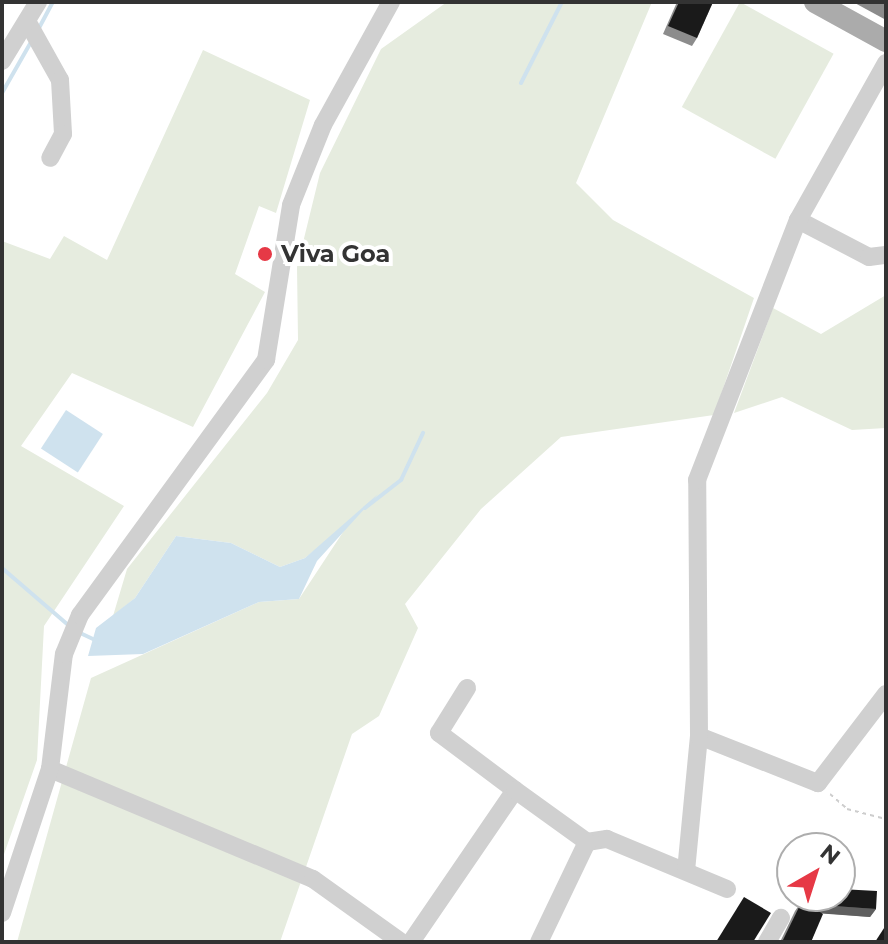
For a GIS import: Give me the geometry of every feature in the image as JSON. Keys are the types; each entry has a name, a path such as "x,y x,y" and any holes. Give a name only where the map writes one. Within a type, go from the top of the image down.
{"main road":[{"path":"815,2 886,41"}],"street":[{"path":"2,61 38,2"},
{"path":"2,913 50,769 55,707 72,634 80,615 266,360 291,205 323,125 391,2"},
{"path":"27,21 60,80 63,134 50,158"},
{"path":"686,871 699,736 697,480 798,220 886,63"},
{"path":"798,220 869,257 886,255"},
{"path":"467,688 439,733 587,842 607,839 727,889"},
{"path":"699,736 818,783 886,694"},
{"path":"50,769 313,879 375,934 401,942"},
{"path":"411,942 515,790"},
{"path":"539,942 587,842"},
{"path":"767,942 781,918"}],"path":[{"path":"818,783 847,809 886,819"}],"shaded area":[{"path":"447,2 652,2 576,183 613,220 754,298 714,415 561,437 481,509 405,604 418,628 379,716 352,734 280,942 17,942 91,678 259,602 299,599 349,523 305,558 280,567 231,543 176,536 135,598 113,616 127,569 267,393 298,340 297,267 320,173 381,49"},
{"path":"740,2 834,54 775,159 682,107"},
{"path":"203,50 310,100 276,213 259,206 235,274 265,292 193,427 72,373 21,446 124,506 44,626 37,760 2,860 2,241 50,259 64,236 107,260"},
{"path":"886,295 886,428 852,430 782,397 734,413 773,308 821,334"}],"water":[{"path":"66,410 103,434 78,473 41,449"},
{"path":"378,494 317,561 299,599 259,602 143,654 88,656 96,628 135,598 176,536 231,543 280,567 305,558"}],"building":[{"path":"679,2 713,2 697,38 668,26"},
{"path":"856,890 877,891 876,909 856,908"},
{"path":"744,897 771,913 753,942 716,942"},
{"path":"797,912 823,914 811,942 782,942"},
{"path":"886,925 886,942 875,942"}],"waterway":[{"path":"39,28 53,2"},
{"path":"521,83 562,2"},
{"path":"2,93 31,42"},
{"path":"365,508 401,480 423,433"},
{"path":"2,568 68,625"},
{"path":"78,632 99,642"}],"place":[{"name":"Viva Goa","path":"265,254"}]}
